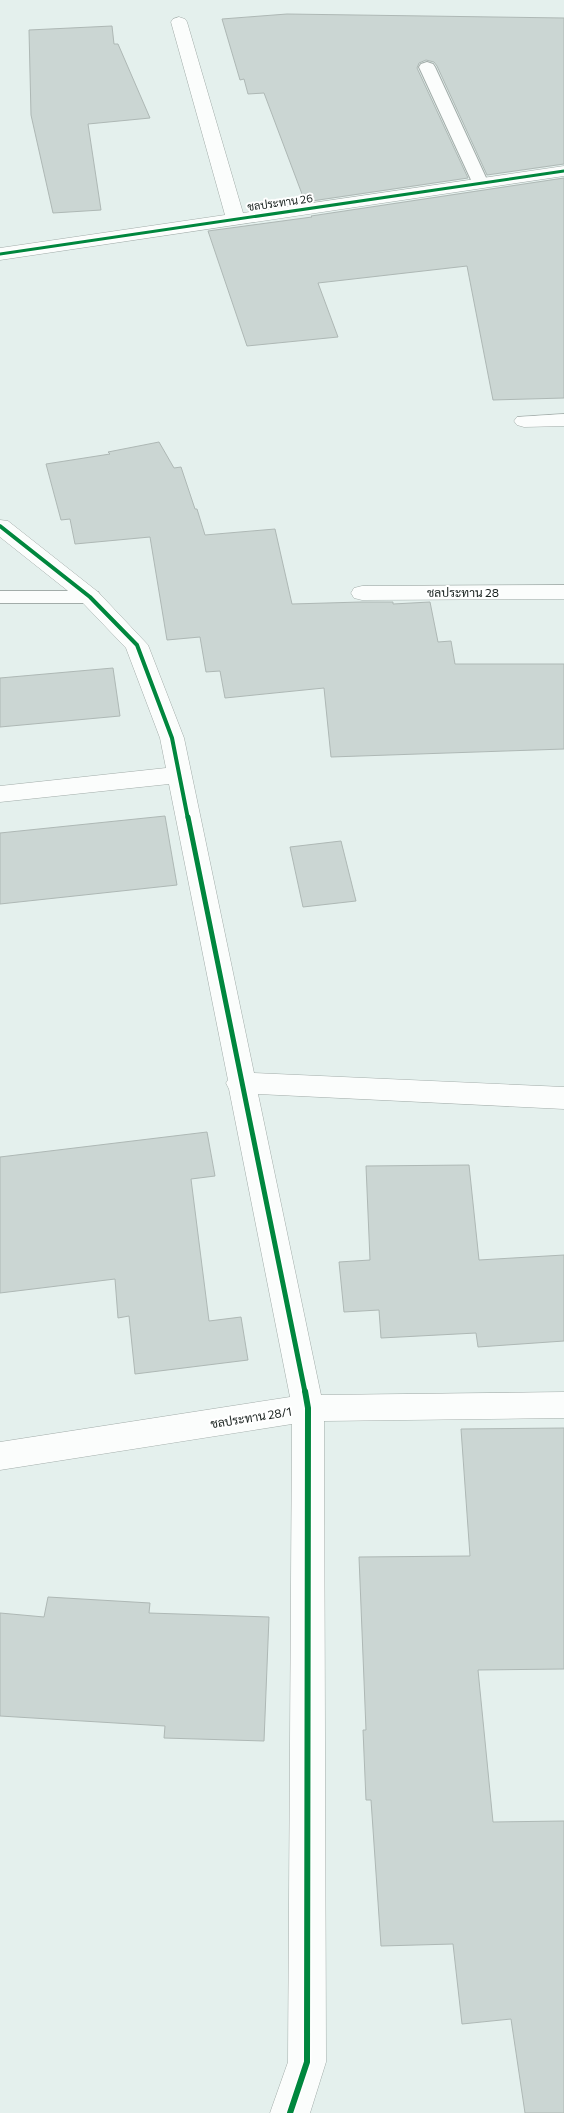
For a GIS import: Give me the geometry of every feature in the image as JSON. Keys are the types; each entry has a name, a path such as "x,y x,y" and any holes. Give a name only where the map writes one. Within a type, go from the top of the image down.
{"street":[{"path":"178,22 235,218"},
{"name":"ชลประทาน 26","path":"0,254 564,171"},
{"path":"524,421 564,420"},
{"path":"0,526 90,597 137,645 172,738 240,1083 308,1408 307,2062 290,2113"},
{"name":"ชลประทาน 28","path":"362,593 564,592"},
{"path":"0,794 179,775"},
{"path":"240,1083 564,1098"},
{"name":"ชลประทาน 28/1","path":"0,1456 308,1408 564,1405"}],"lane":[{"path":"427,67 480,182"},
{"path":"0,597 90,597"}],"building":[{"path":"287,14 564,18 564,164 487,175 437,66 434,62 426,60 419,63 417,68 468,178 305,202 264,93 248,94 244,79 240,80 222,19"},
{"path":"112,26 114,44 118,44 150,118 88,124 101,210 53,213 31,115 29,30"},
{"path":"564,178 564,398 493,400 467,266 318,283 338,337 247,346 208,231 312,217"},
{"path":"159,442 174,468 181,467 205,535 275,529 292,604 430,602 438,642 451,641 455,664 564,664 564,749 331,757 324,688 225,698 220,671 206,672 200,637 167,640 150,537 75,544 70,519 61,520 46,464 110,454 108,452"},
{"path":"113,668 120,716 0,727 0,678"},
{"path":"165,816 177,885 0,904 0,833"},
{"path":"341,841 356,901 303,907 290,847"},
{"path":"207,1132 215,1176 191,1179 209,1321 241,1317 248,1360 135,1374 129,1316 118,1318 115,1279 0,1293 0,1157"},
{"path":"469,1165 479,1260 564,1255 564,1341 478,1347 476,1333 381,1338 379,1310 344,1312 339,1262 370,1260 366,1166"},
{"path":"564,1428 564,1669 478,1670 493,1822 564,1821 564,2113 525,2113 511,2019 462,2024 453,1944 381,1946 371,1800 366,1800 363,1730 366,1730 359,1557 470,1556 461,1429"},
{"path":"48,1597 150,1603 149,1613 269,1617 264,1741 164,1738 165,1726 0,1716 0,1613 44,1617"}],"cycle path":[{"path":"0,254 564,171"},
{"path":"0,526 90,597 137,645 172,738 308,1408 307,2062 290,2113"}]}
